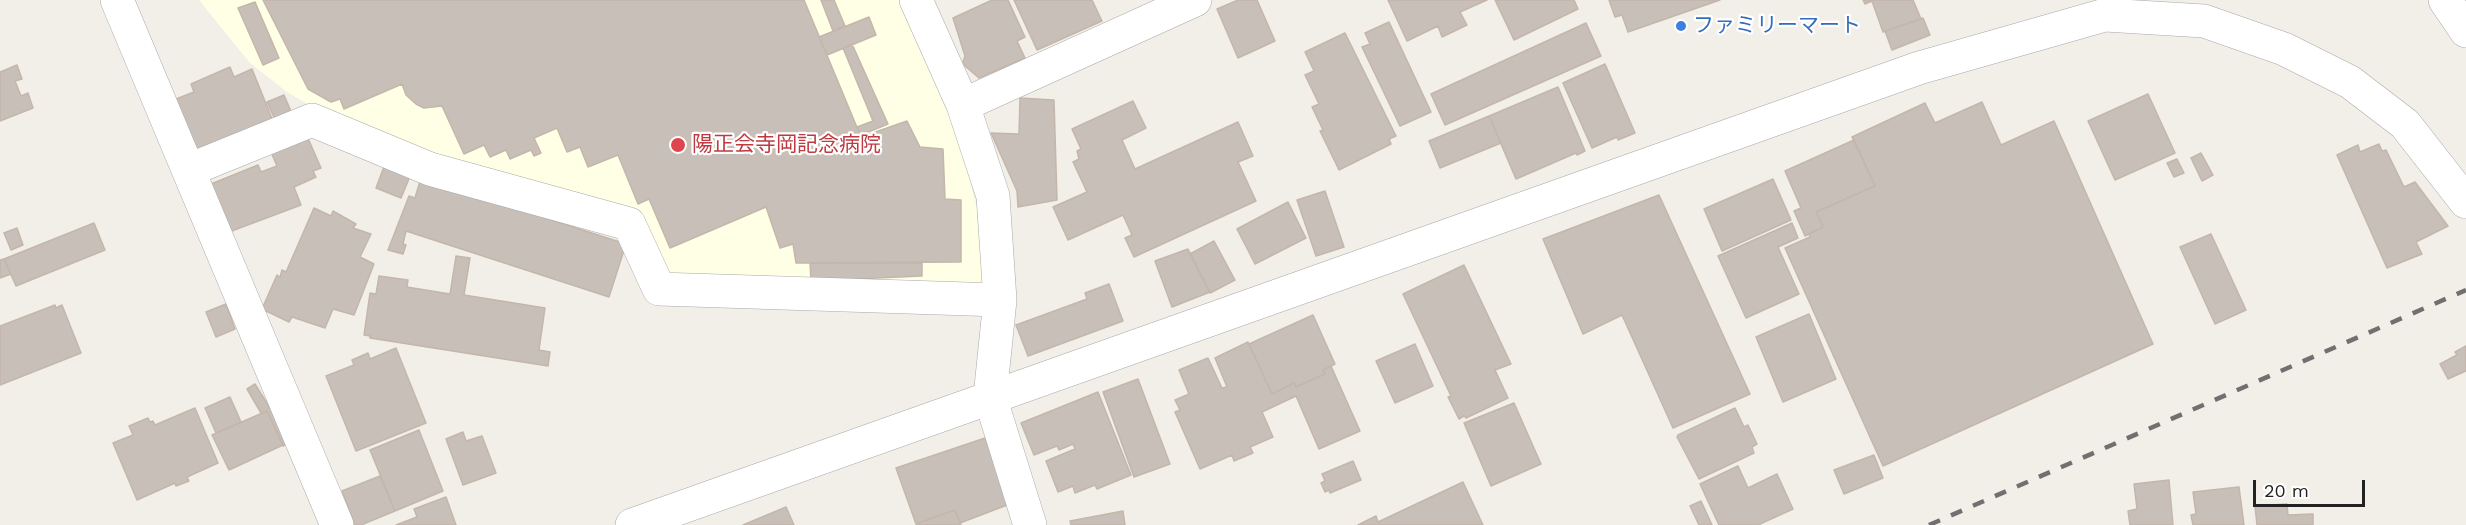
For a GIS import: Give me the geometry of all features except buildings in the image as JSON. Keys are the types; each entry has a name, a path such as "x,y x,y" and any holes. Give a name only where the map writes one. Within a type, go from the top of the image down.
{"street":[{"path":"916,0 963,105 993,196 1000,300 990,397 1030,525"},
{"path":"963,105 1195,0"},
{"path":"2445,0 2466,31"},
{"path":"127,3 189,170 337,525"},
{"path":"632,525 1919,68 2105,15 2204,21 2284,49 2350,82 2404,124 2466,202"},
{"path":"189,170 312,120 430,169 629,224 659,289 1000,300"}],"shaded area":[{"name":"陽正会寺岡記念病院","path":"199,0 900,0 953,119 978,211 983,289 673,279 646,221 445,162 347,127 287,92 249,62"}],"railway":[{"path":"1929,525 2466,290"}],"place":[{"name":"ファミリーマート","path":"1681,26"},
{"name":"陽正会寺岡記念病院","path":"678,145"}]}
